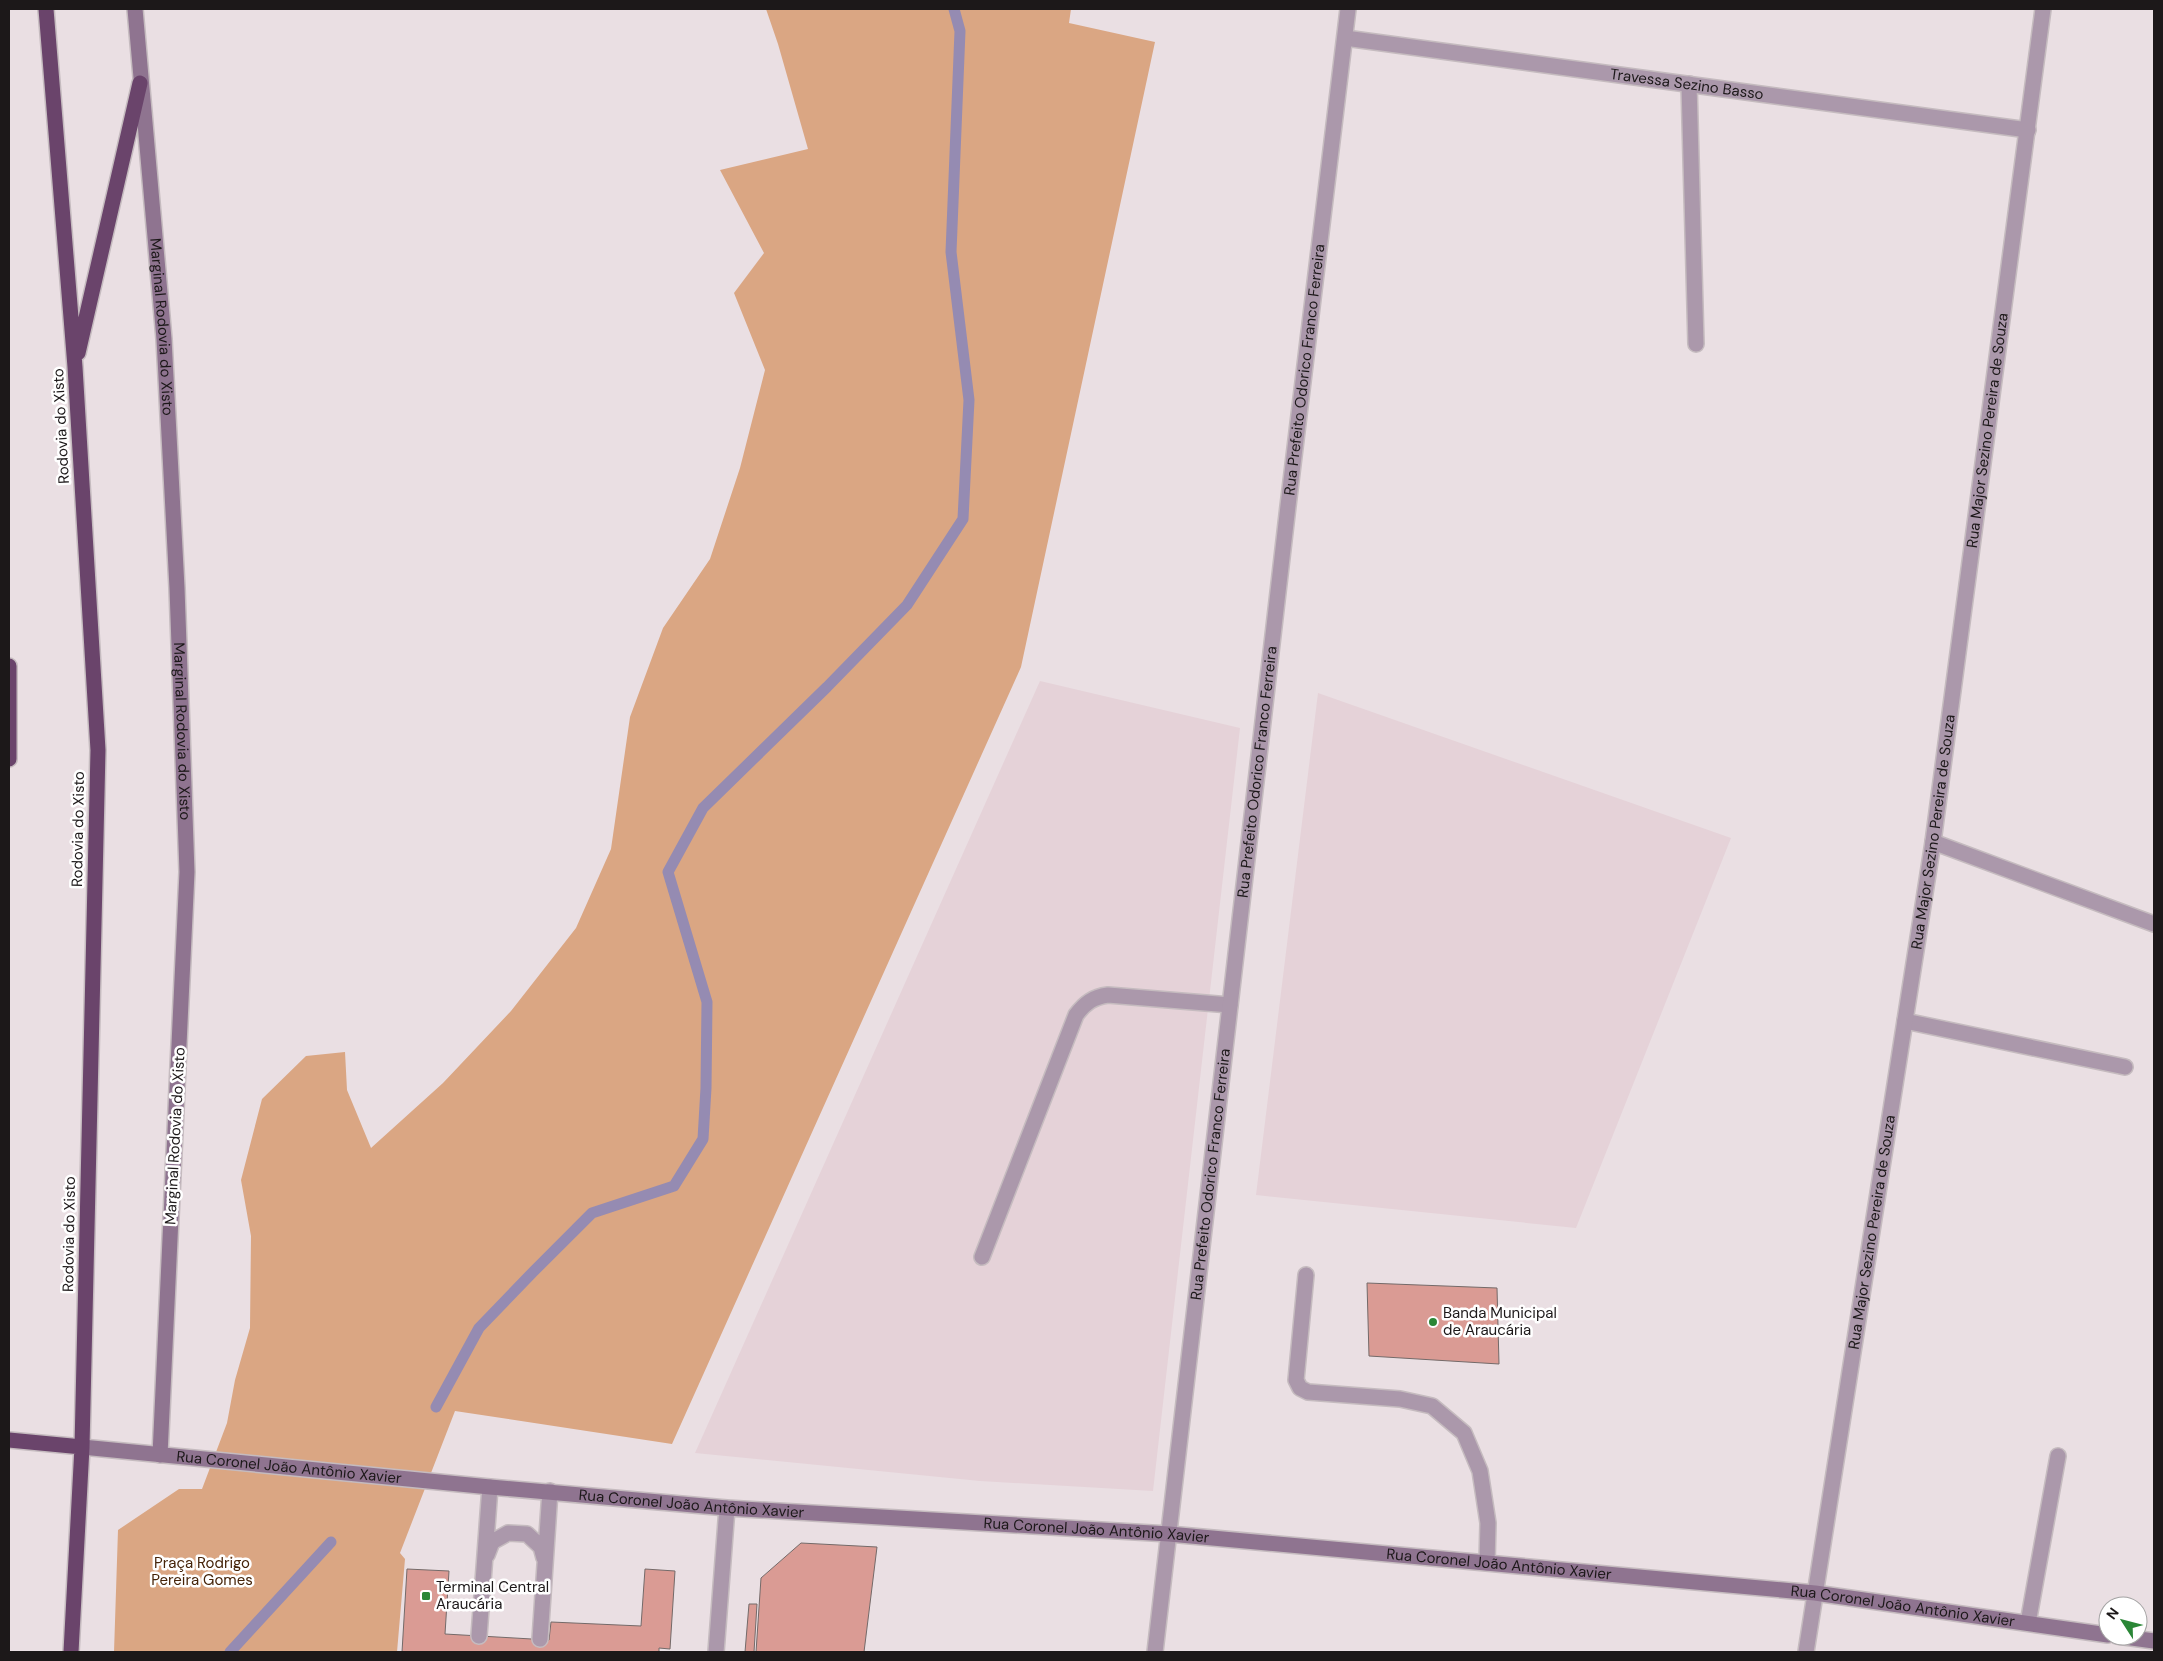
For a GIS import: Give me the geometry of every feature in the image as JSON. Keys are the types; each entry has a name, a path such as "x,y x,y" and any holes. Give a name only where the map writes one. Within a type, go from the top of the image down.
{"highway":[{"name":"Rodovia do Xisto","path":"46,9 75,367 98,750 82,1447 71,1652"},
{"path":"75,367 140,83"},
{"path":"9,666 9,759"},
{"path":"9,1440 82,1447"}],"main road":[{"name":"Marginal Rodovia do Xisto","path":"135,9 164,339 177,588 187,872 160,1455"},
{"name":"Rua Coronel João Antônio Xavier","path":"82,1447 727,1508 1169,1534 1487,1562 1814,1593 2098,1634"}],"street":[{"name":"Rua Prefeito Odorico Franco Ferreira","path":"1155,1652 1288,506 1348,9"},
{"name":"Rua Major Sezino Pereira de Souza","path":"1806,1652 1933,842 2043,9"},
{"name":"Travessa Sezino Basso","path":"1345,38 2028,130"},
{"path":"1690,84 1696,344"},
{"path":"1933,842 2154,924"},
{"path":"982,1257 1076,1016 1082,1008 1097,997 1108,994 1230,1005"},
{"path":"1904,1021 2125,1067"},
{"path":"1306,1275 1296,1380 1300,1388 1308,1392 1400,1399 1432,1406 1464,1432 1480,1471 1488,1523 1487,1562"},
{"path":"2028,1623 2058,1456"},
{"path":"479,1636 490,1487"},
{"path":"540,1639 550,1491"},
{"path":"716,1652 727,1508"},
{"path":"485,1560 492,1542 508,1533 527,1534 541,1546 545,1565"}],"shaded area":[{"path":"1040,681 1240,728 1153,1491 980,1481 695,1453"},
{"path":"1318,693 1731,838 1576,1228 1256,1195"}],"green space":[{"name":"Praça Rodrigo Pereira Gomes","path":"766,9 1071,9 1069,23 1155,42 1021,667 672,1444 455,1411 400,1553 405,1559 397,1652 114,1652 118,1530 179,1489 202,1489 227,1423 235,1380 250,1328 251,1236 241,1180 262,1099 306,1056 345,1052 347,1090 371,1148 443,1083 511,1011 576,928 611,849 630,717 663,628 710,559 740,468 765,370 734,293 764,253 720,170 808,149"}],"building":[{"name":"Banda Municipal de Araucária","path":"1367,1283 1497,1288 1499,1364 1369,1356"},
{"path":"801,1543 877,1547 864,1652 756,1652 761,1578"},
{"name":"Terminal Central Araucária","path":"407,1569 449,1571 445,1634 549,1640 551,1622 641,1626 645,1569 675,1571 670,1649 659,1648 659,1652 402,1652"},
{"path":"749,1604 757,1604 754,1652 745,1652"}],"waterway":[{"path":"436,1407 479,1328 533,1272 592,1213 674,1186 703,1139 706,1088 707,1002 668,872 703,808 827,687 907,605 963,519 969,400 951,252 960,31 954,9"},
{"path":"230,1652 331,1542"}],"place":[{"name":"Banda Municipal de Araucária","path":"1433,1322"},
{"name":"Terminal Central Araucária","path":"426,1596"}]}
